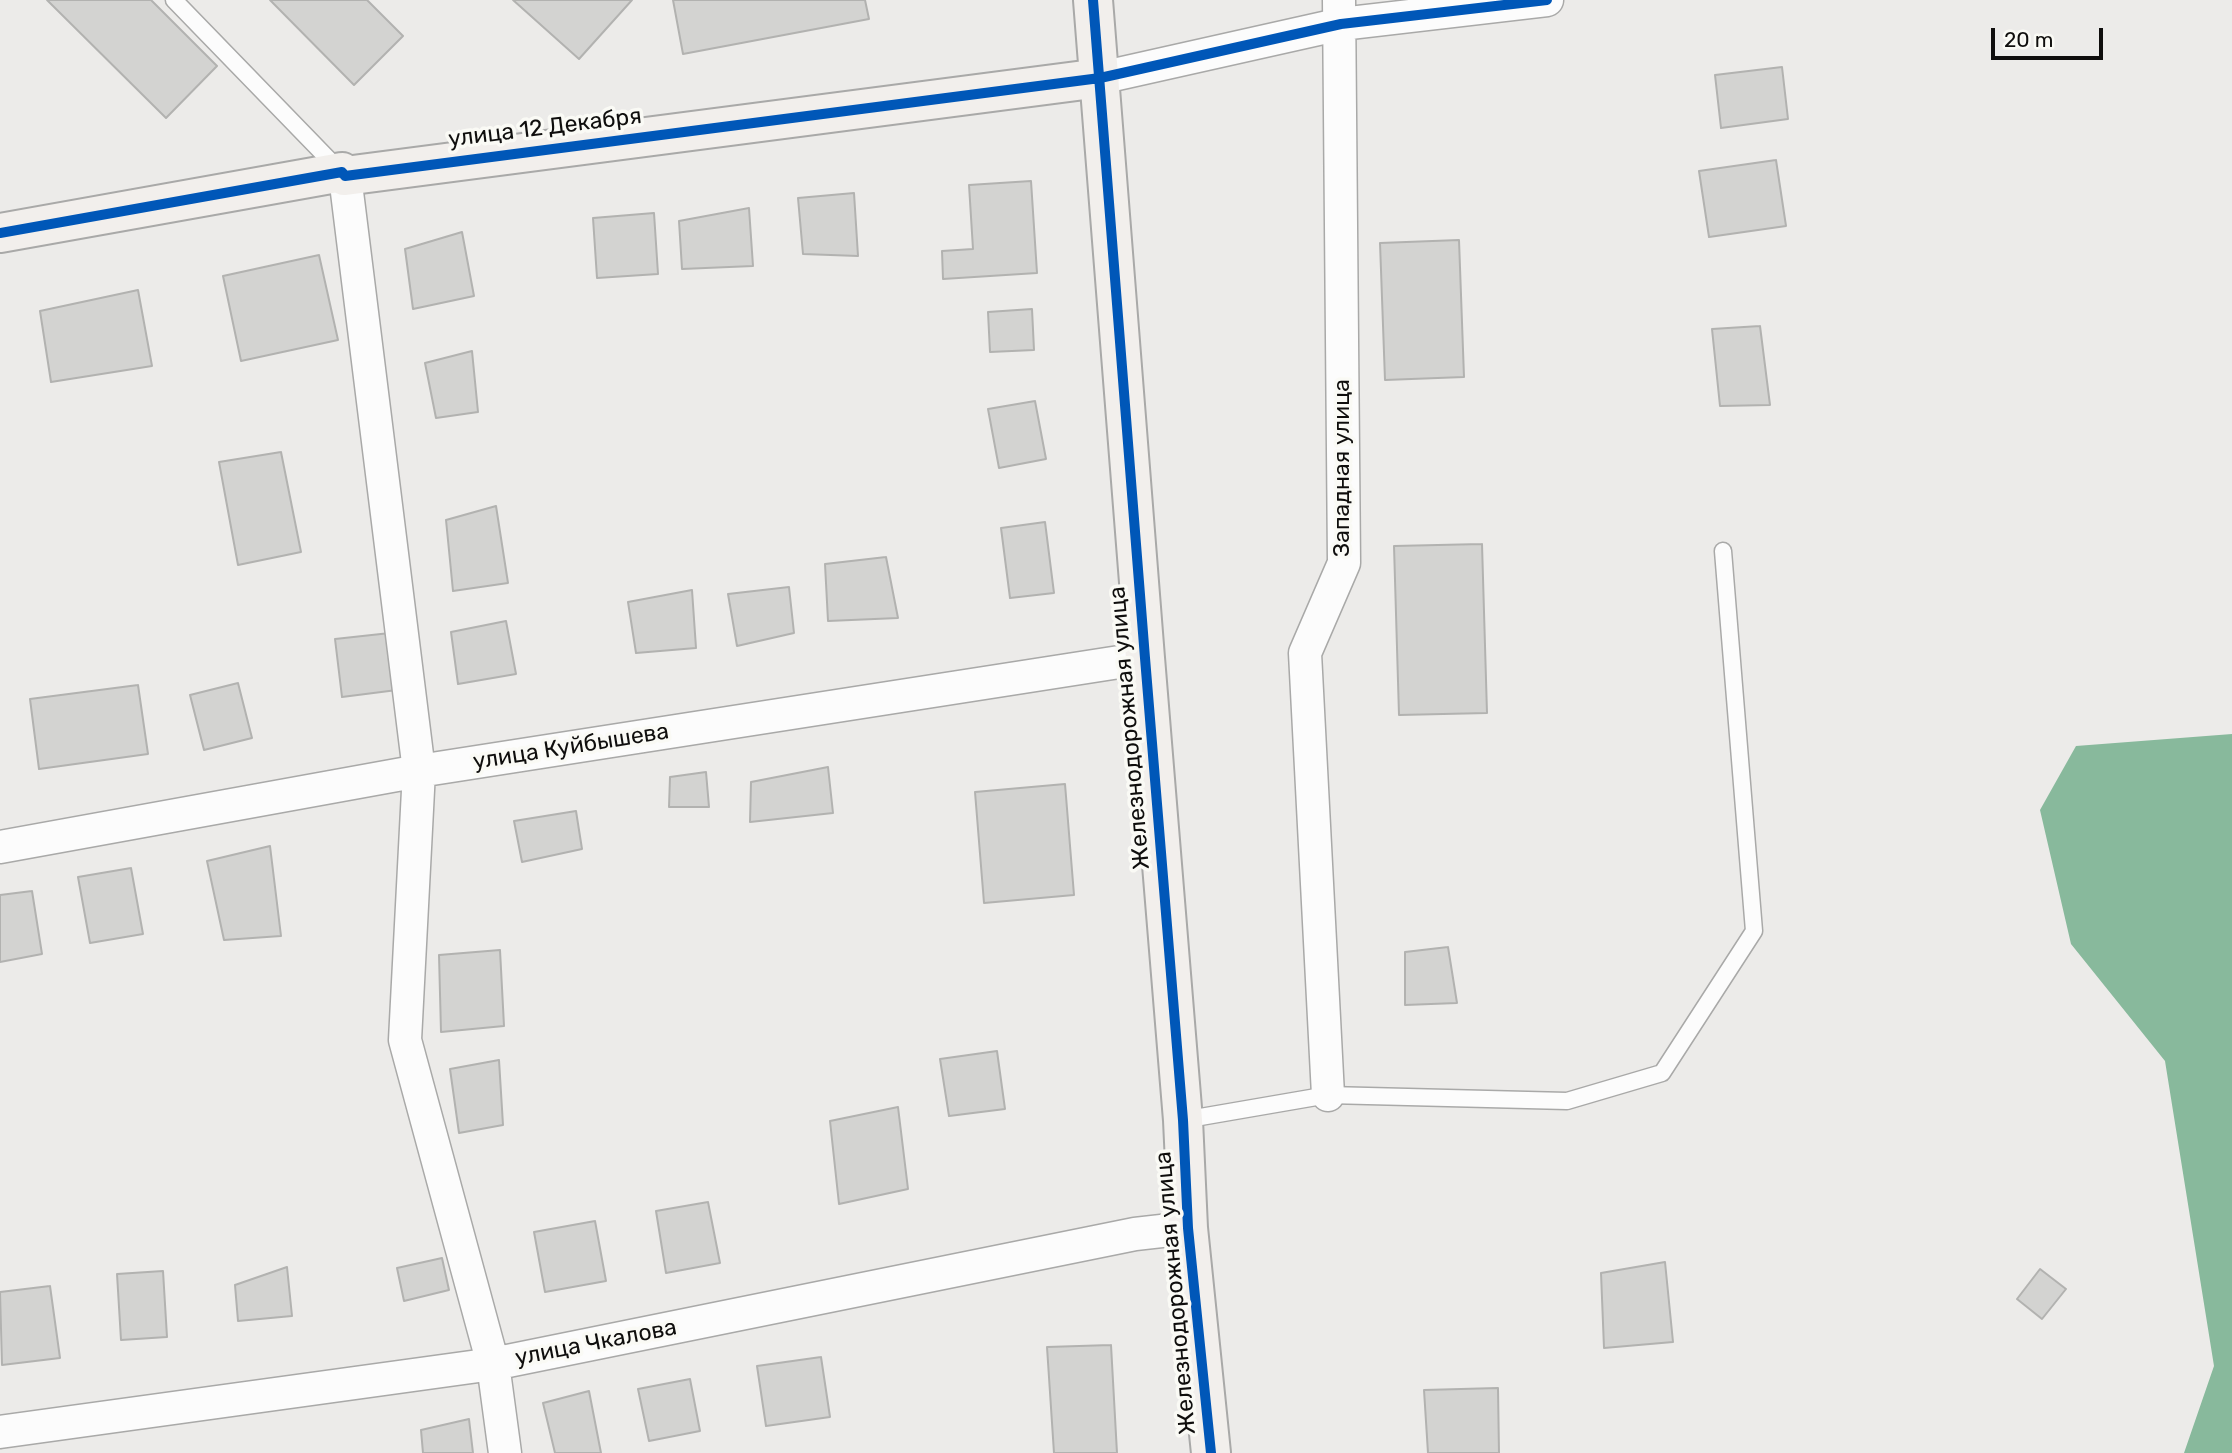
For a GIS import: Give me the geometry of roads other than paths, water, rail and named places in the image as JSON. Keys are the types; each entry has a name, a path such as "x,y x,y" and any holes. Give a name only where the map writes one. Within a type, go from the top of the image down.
{"street":[{"name":"Железнодорожная улица","path":"1093,0 1183,1119 1188,1228 1211,1453"},
{"path":"1100,78 1340,12 1547,0"},
{"name":"Западная улица","path":"1328,1095 1305,653 1344,563 1340,12"},
{"name":"улица 12 Декабря","path":"0,233 344,174 1100,78"},
{"path":"344,174 419,771 405,1040 493,1363 505,1453"},
{"name":"улица Куйбышева","path":"0,847 419,771 1144,658"},
{"name":"улица Чкалова","path":"0,1432 493,1363 1122,1236 1188,1228"}],"lane":[{"path":"174,0 344,174"},
{"path":"1183,1119 1328,1095 1567,1101 1662,1073 1754,931 1723,551"}]}
